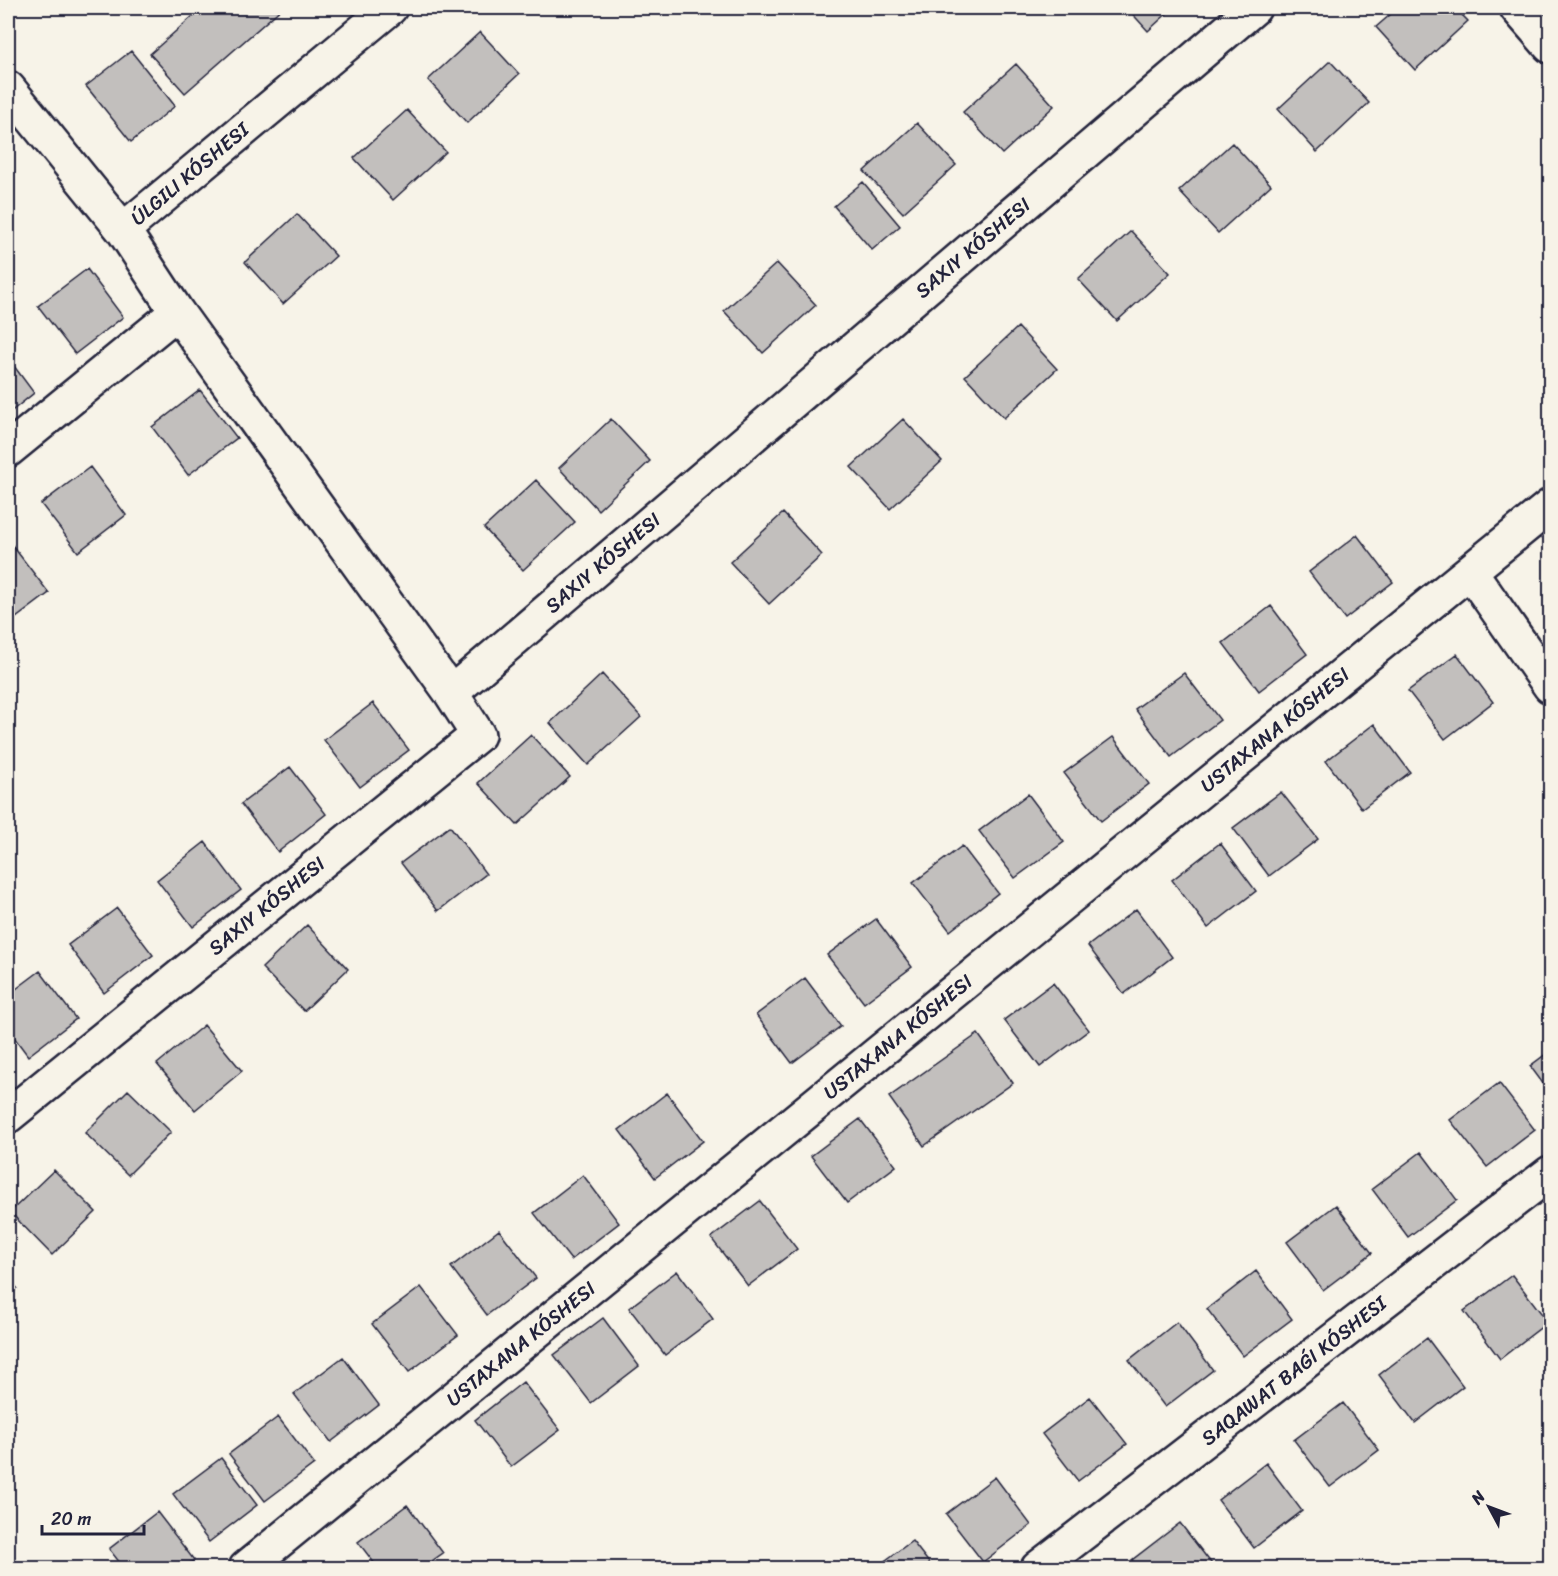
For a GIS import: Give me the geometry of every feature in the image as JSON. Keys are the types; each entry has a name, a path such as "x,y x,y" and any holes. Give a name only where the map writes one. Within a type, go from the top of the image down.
{"street":[{"name":"ÚLGILI KÓSHESI","path":"8,1116 478,735 451,693 177,312 123,230 390,8"},
{"path":"451,693 1254,8"},
{"path":"1518,8 1551,46"},
{"path":"8,88 123,230"},
{"path":"8,450 177,312"},
{"name":"USTAXANA KÓSHESI","path":"246,1569 1551,506"},
{"path":"1470,571 1551,686"},
{"path":"1038,1569 1551,1173"}],"building":[{"path":"202,8 282,8 185,93 150,54"},
{"path":"1127,8 1173,8 1148,31"},
{"path":"1398,8 1455,8 1468,21 1415,70 1376,27"},
{"path":"480,32 519,74 467,123 428,80"},
{"path":"131,51 175,106 131,142 86,86"},
{"path":"1330,61 1369,103 1317,152 1278,109"},
{"path":"1016,64 1054,106 1002,154 963,112"},
{"path":"407,110 446,152 393,200 354,158"},
{"path":"917,123 956,165 903,213 864,171"},
{"path":"1232,143 1271,185 1218,233 1179,191"},
{"path":"863,182 900,226 872,250 834,206"},
{"path":"297,214 336,256 283,304 245,262"},
{"path":"1131,231 1170,273 1117,321 1078,279"},
{"path":"777,263 816,305 763,353 724,311"},
{"path":"87,269 123,317 75,354 38,306"},
{"path":"1018,327 1057,369 1004,418 965,376"},
{"path":"8,358 34,393 8,414"},
{"path":"200,390 237,438 188,475 152,427"},
{"path":"611,419 650,461 598,510 559,468"},
{"path":"903,419 942,461 890,509 851,467"},
{"path":"90,467 126,515 78,552 41,504"},
{"path":"536,480 575,522 523,570 484,528"},
{"path":"783,513 822,555 769,604 730,562"},
{"path":"1357,535 1393,582 1345,619 1309,572"},
{"path":"12,545 49,593 8,624 8,548"},
{"path":"1271,606 1307,654 1259,691 1223,643"},
{"path":"1457,654 1493,702 1445,739 1408,691"},
{"path":"1184,673 1220,720 1171,757 1135,709"},
{"path":"602,674 641,717 588,765 550,723"},
{"path":"373,703 409,750 360,787 324,740"},
{"path":"1374,724 1410,772 1362,809 1326,761"},
{"path":"531,735 570,777 517,825 478,783"},
{"path":"1113,737 1149,784 1101,821 1064,773"},
{"path":"290,767 326,814 278,852 241,804"},
{"path":"1281,792 1318,839 1269,876 1233,828"},
{"path":"1028,794 1064,842 1015,878 979,831"},
{"path":"450,826 486,874 438,911 401,863"},
{"path":"205,842 241,890 193,927 157,880"},
{"path":"1220,843 1256,891 1208,928 1172,880"},
{"path":"962,846 998,893 950,931 913,883"},
{"path":"117,908 153,955 104,993 68,945"},
{"path":"1136,909 1172,957 1124,994 1088,946"},
{"path":"876,919 912,967 864,1003 827,955"},
{"path":"307,925 348,969 304,1011 262,968"},
{"path":"40,971 76,1019 28,1056 8,1029 8,995"},
{"path":"805,978 841,1026 792,1063 756,1015"},
{"path":"1053,983 1089,1030 1040,1067 1004,1020"},
{"path":"204,1025 242,1071 195,1110 157,1064"},
{"path":"978,1034 1013,1083 924,1146 889,1097"},
{"path":"1550,1051 1550,1093 1530,1066"},
{"path":"1499,1083 1535,1130 1487,1167 1450,1120"},
{"path":"128,1090 171,1132 128,1175 85,1133"},
{"path":"667,1093 703,1141 655,1178 619,1130"},
{"path":"860,1119 896,1166 847,1203 811,1156"},
{"path":"1421,1152 1457,1200 1408,1237 1372,1189"},
{"path":"54,1170 96,1212 52,1255 10,1212"},
{"path":"583,1175 619,1223 571,1260 534,1213"},
{"path":"760,1201 797,1249 748,1286 711,1238"},
{"path":"1336,1205 1372,1253 1323,1290 1287,1242"},
{"path":"499,1230 536,1278 487,1315 451,1267"},
{"path":"677,1271 713,1319 665,1355 629,1308"},
{"path":"1256,1271 1292,1319 1243,1356 1207,1309"},
{"path":"1512,1275 1548,1322 1500,1359 1464,1311"},
{"path":"8,1278 17,1288 8,1297"},
{"path":"421,1287 458,1335 409,1372 372,1324"},
{"path":"603,1318 639,1366 591,1403 554,1355"},
{"path":"1177,1322 1213,1370 1165,1407 1129,1360"},
{"path":"1427,1338 1463,1386 1415,1423 1379,1375"},
{"path":"343,1357 379,1405 331,1442 294,1394"},
{"path":"523,1382 560,1430 511,1467 475,1420"},
{"path":"1090,1397 1127,1444 1078,1481 1042,1434"},
{"path":"1343,1403 1379,1450 1330,1487 1294,1440"},
{"path":"278,1417 314,1464 265,1501 229,1454"},
{"path":"221,1458 257,1505 209,1542 173,1494"},
{"path":"1266,1463 1302,1511 1254,1548 1218,1500"},
{"path":"995,1477 1031,1525 983,1562 946,1514"},
{"path":"407,1505 443,1553 422,1568 378,1568 358,1542"},
{"path":"157,1512 194,1560 183,1568 124,1568 109,1549"},
{"path":"1180,1523 1215,1568 1138,1568 1132,1560"},
{"path":"912,1541 933,1568 875,1568"}]}
